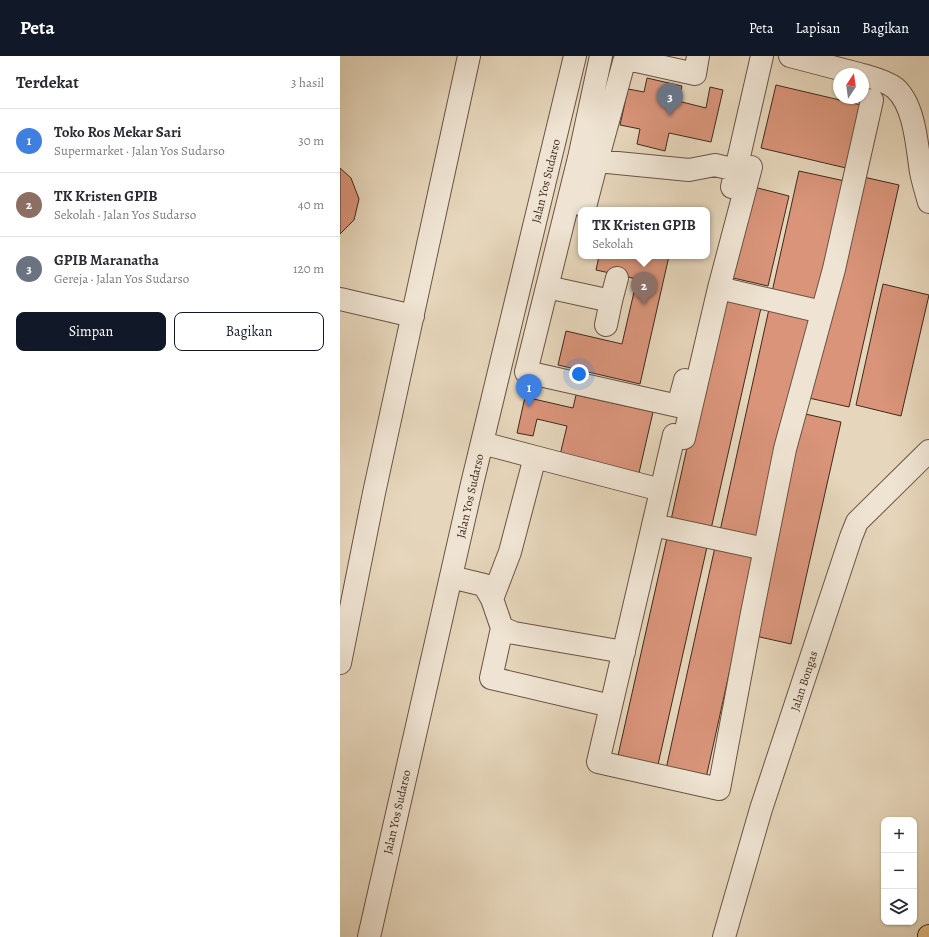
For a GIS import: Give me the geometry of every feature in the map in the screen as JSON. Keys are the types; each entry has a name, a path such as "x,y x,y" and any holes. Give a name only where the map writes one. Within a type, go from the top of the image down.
{"street":[{"path":"340,661 374,493 469,56"},
{"name":"Jalan Yos Sudarso","path":"369,937 482,443 575,56"},
{"path":"584,207 588,160 601,56"},
{"path":"698,56 695,74 632,60 624,62 588,160 547,287 526,372 678,406 744,168"},
{"path":"762,56 744,168 719,288 684,438 674,435 598,762 719,790 765,549 786,449 834,269 872,100"},
{"path":"790,56 837,68"},
{"path":"869,77 878,79 894,88 904,100 917,134 921,173 929,202"},
{"path":"588,160 688,170 715,165 744,168"},
{"path":"606,325 617,278"},
{"path":"547,287 612,301"},
{"path":"719,288 822,312"},
{"path":"340,299 413,316"},
{"path":"482,443 661,490"},
{"name":"Jalan Bongas","path":"724,937 761,808 857,522 929,450"},
{"path":"492,599 510,552 535,457"},
{"path":"653,525 765,549"},
{"path":"451,577 484,586 492,599 502,628 490,678 611,706"},
{"path":"502,628 514,634 624,652"}],"building":[{"path":"647,78 682,86 678,101 706,108 710,87 723,90 711,142 669,133 665,151 637,144 640,129 620,125 628,89 644,92"},
{"path":"776,85 833,98 833,104 861,105 846,168 761,148"},
{"path":"340,168 351,178 359,199 354,220 340,234"},
{"path":"799,171 845,181 818,302 772,292"},
{"path":"859,176 899,185 849,407 809,398"},
{"path":"750,186 789,196 768,286 729,277"},
{"path":"598,259 668,259 640,384 558,365 566,331 622,344 637,279 596,270"},
{"path":"883,284 929,295 901,416 856,405"},
{"path":"720,299 761,308 711,529 671,520"},
{"path":"769,309 810,318 760,540 720,531"},
{"path":"576,395 653,412 639,473 560,455 567,426 537,419 533,436 517,433 525,397 573,408"},
{"path":"801,413 841,422 791,644 751,635"},
{"path":"667,538 707,547 657,769 617,760"},
{"path":"715,547 755,556 706,778 666,769"}],"place":[{"name":"GPIB Maranatha","path":"670,116"},
{"name":"TK Kristen GPIB","path":"644,305"},
{"name":"Toko Ros Mekar Sari","path":"529,407"}]}
